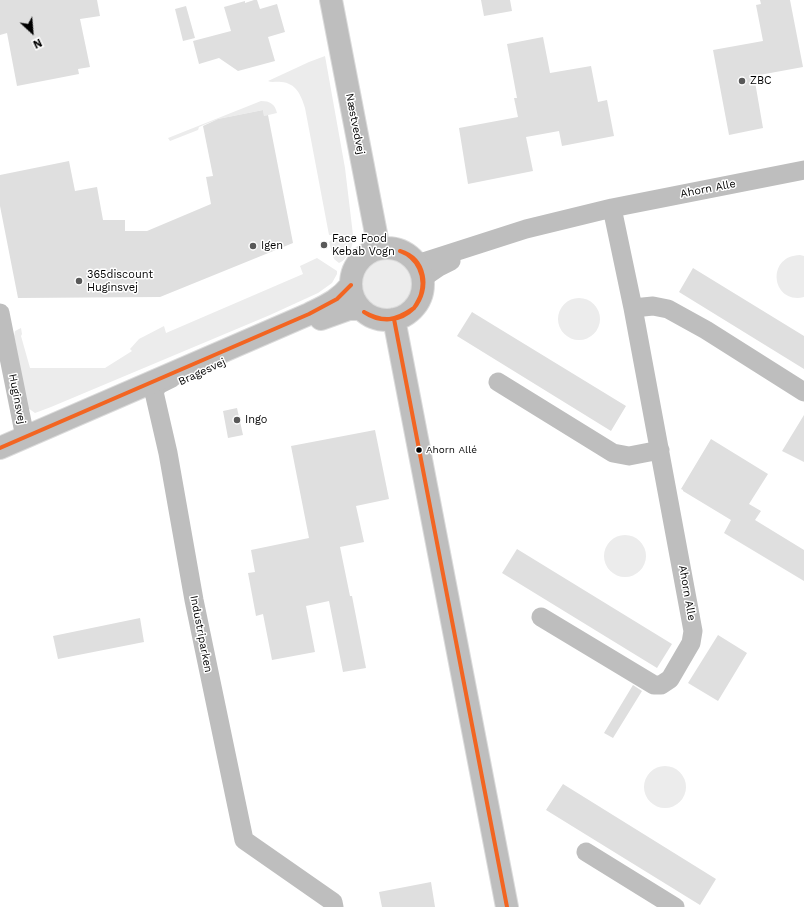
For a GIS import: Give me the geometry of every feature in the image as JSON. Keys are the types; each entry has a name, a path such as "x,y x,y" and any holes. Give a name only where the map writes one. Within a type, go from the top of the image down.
{"main road":[{"name":"Næstvedvej","path":"331,0 379,249"},
{"path":"386,248 398,249 409,255 420,271 422,295 417,304 409,313 394,319 384,320 374,318 361,309 355,300 351,285 352,274 357,264 369,253 386,248"},
{"name":"Bragesvej","path":"147,390 335,301 343,295 351,285"},
{"name":"Bragesvej","path":"0,448 147,390 202,373 262,342 305,324 349,309 361,309"},
{"path":"394,319 507,907"}],"street":[{"name":"Ahorn Alle","path":"420,271 439,267 510,233 612,208 804,170"},
{"name":"Ahorn Alle","path":"541,617 654,685 661,685 670,679 691,643 693,630 633,308 612,208"},
{"path":"633,308 653,306 668,309 706,330 804,392"},
{"name":"Huginsvej","path":"0,313 25,437"},
{"path":"498,382 613,453 628,456 660,450"},
{"name":"Industriparken","path":"147,390 168,453 197,614 244,840 333,902 334,907"},
{"path":"586,852 675,907"}],"shaded area":[{"path":"325,56 345,168 353,235 329,235 305,108 300,94 291,85 281,82 268,81"},
{"path":"261,101 272,104 277,113 264,116 263,110 218,119 199,127 198,130 170,141 168,138"},
{"path":"332,240 353,242 350,251 342,262 339,263 334,259 329,242"},
{"path":"800,255 804,256 804,297 793,298 785,294 779,287 777,271 781,263 789,257"},
{"path":"317,258 337,271 332,283 318,293 270,315 51,407 35,413 28,408 14,336 15,331 21,328 21,336 30,368 105,368 132,351 130,349 139,339 164,326 166,333 303,274 300,266"},
{"path":"387,259 397,261 405,267 411,275 413,285 411,295 405,303 397,309 387,311 377,309 369,303 363,295 361,285 363,275 369,267 377,261"},
{"path":"575,298 583,298 591,301 597,307 600,319 597,331 591,337 583,340 575,340 567,337 561,331 558,323 558,315 561,307 567,301"},
{"path":"621,535 629,535 637,538 643,544 646,556 643,568 637,574 629,577 621,577 613,574 607,568 604,560 604,552 607,544 613,538"},
{"path":"661,766 669,766 677,769 683,775 686,787 683,799 677,805 669,808 661,808 653,805 647,799 644,791 644,783 647,775 653,769"}],"building":[{"path":"0,0 97,0 100,16 80,19 90,67 78,69 79,74 17,86 7,33 0,35"},
{"path":"257,0 260,9 277,4 285,32 268,37 275,61 238,71 219,58 199,64 193,41 231,31 224,7"},
{"path":"481,0 510,0 512,11 484,16"},
{"path":"760,0 790,0 803,67 754,76 763,128 729,135 713,50 763,41 756,5 761,4"},
{"path":"186,6 195,38 183,41 175,9"},
{"path":"543,37 550,73 591,66 598,102 607,100 614,136 562,146 559,131 526,137 533,171 468,184 459,128 518,117 514,98 517,98 507,44"},
{"path":"263,110 264,116 268,115 293,243 160,297 18,298 0,206 0,175 69,161 75,191 97,187 103,220 125,220 125,231 147,231 211,204 206,177 213,176 203,126 218,119"},
{"path":"693,268 804,336 804,369 679,292"},
{"path":"472,312 626,406 611,431 457,336"},
{"path":"237,408 243,435 228,438 223,411"},
{"path":"804,415 804,462 782,451"},
{"path":"375,430 389,499 356,506 364,542 340,547 350,596 352,596 366,668 343,672 329,601 306,606 315,652 272,660 263,614 256,616 248,573 255,572 251,550 309,538 291,446"},
{"path":"711,439 768,474 749,504 761,511 755,520 804,550 804,581 724,533 731,520 681,489"},
{"path":"517,549 672,644 657,668 502,573"},
{"path":"140,618 144,642 58,659 53,636"},
{"path":"718,635 747,653 718,701 688,683"},
{"path":"633,685 642,691 613,738 604,733"},
{"path":"563,784 716,879 700,905 546,810"},
{"path":"431,882 435,907 382,907 379,892"}],"transit line":[{"path":"400,251 409,255 415,261 423,275 422,292 414,308"},
{"path":"400,251 412,258 421,274 421,294 414,308"},
{"path":"0,448 309,314 337,299 351,285"},
{"path":"364,312 378,318 389,319 401,316 414,308"},
{"path":"364,312 377,318 390,319 403,316 414,308"},
{"path":"394,319 507,907"}],"place":[{"name":"ZBC","path":"742,81"},
{"name":"Face Food Kebab Vogn","path":"324,245"},
{"name":"Igen","path":"253,246"},
{"name":"365discount Huginsvej","path":"79,281"},
{"name":"Ingo","path":"237,420"},
{"name":"Ahorn Allé","path":"419,450"}]}
